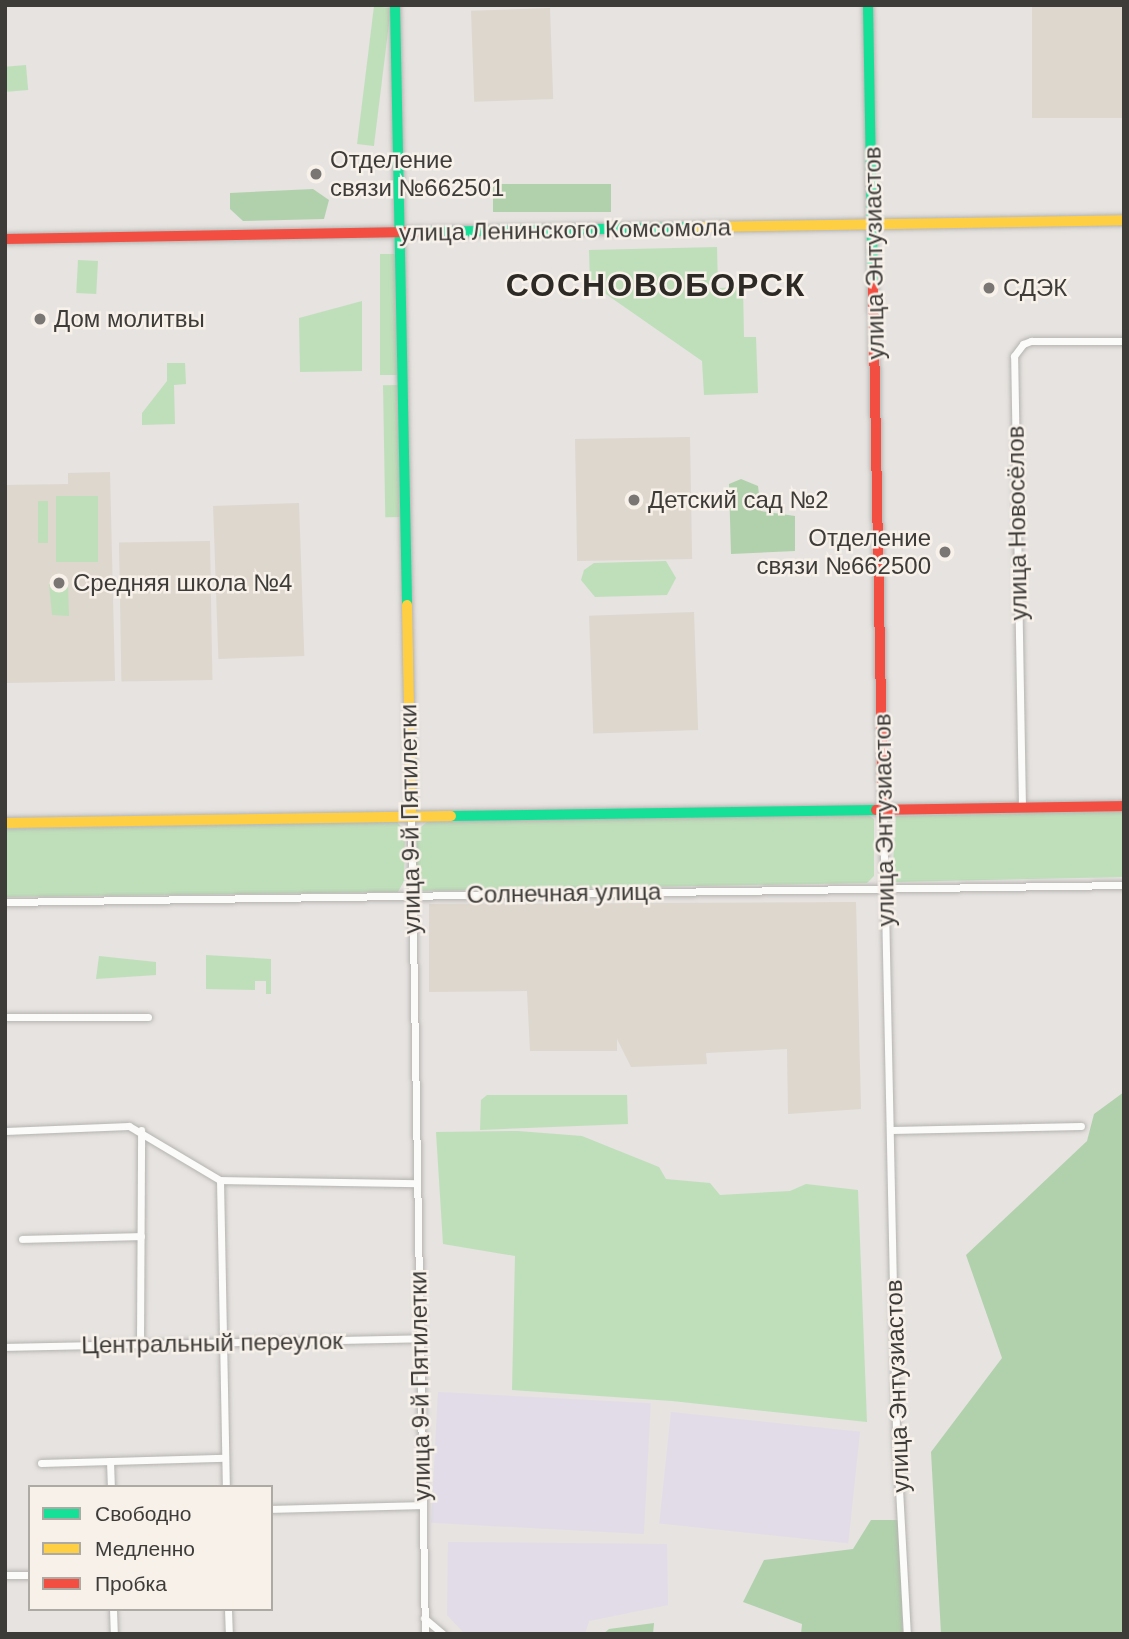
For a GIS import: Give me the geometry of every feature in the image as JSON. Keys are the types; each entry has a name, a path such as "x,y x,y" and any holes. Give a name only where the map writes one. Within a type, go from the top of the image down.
{"street":[{"name":"улица 9-й Пятилетки","path":"395,5 425,1634"},
{"name":"улица Энтузиастов","path":"868,5 897,1433 907,1634"},
{"name":"улица Ленинского Комсомола","path":"5,239 1124,220"},
{"name":"улица Новосёлов","path":"1022,807 1014,356 1023,344 1031,341 1124,341"},
{"path":"5,823 1124,806"},
{"name":"Солнечная улица","path":"5,902 1124,885"},
{"path":"5,1017 148,1017"},
{"path":"5,1131 129,1126 141,1130 220,1181 416,1183"},
{"path":"891,1130 1081,1126"},
{"path":"140,1343 141,1130"},
{"path":"220,1181 220,1340 226,1485"},
{"path":"22,1239 141,1236"},
{"name":"Центральный переулок","path":"5,1348 220,1340 419,1338"},
{"path":"41,1463 225,1458"},
{"path":"110,1461 111,1485"},
{"path":"273,1509 422,1505"},
{"path":"5,1575 28,1575"},
{"path":"113,1611 114,1634"},
{"path":"228,1611 229,1634"},
{"path":"424,1618 443,1634"}],"shaded area":[{"path":"1032,5 1124,5 1124,118 1032,118"},
{"path":"550,8 553,99 474,102 471,11"},
{"name":"Детский сад №2","path":"690,437 692,559 577,561 575,439"},
{"name":"Средняя школа №4","path":"110,472 115,681 5,683 5,485 68,484 68,473"},
{"path":"299,503 304,656 218,659 213,506"},
{"path":"210,541 212,680 121,682 119,543"},
{"path":"694,612 698,730 593,734 589,616"},
{"path":"856,902 861,1109 788,1114 787,1049 706,1053 707,1064 631,1067 617,1039 617,1051 530,1051 527,991 429,992 429,904"},
{"path":"438,1392 651,1403 644,1534 431,1523"},
{"path":"671,1412 860,1432 848,1543 659,1523"},
{"path":"448,1542 667,1544 668,1605 589,1621 585,1634 465,1634 447,1615"}],"green space":[{"path":"374,6 391,8 374,146 357,144"},
{"path":"26,65 28,90 7,92 5,67"},
{"path":"493,184 611,184 611,212 493,212"},
{"path":"313,189 329,200 324,219 243,221 230,209 230,193"},
{"path":"717,247 718,288 743,287 744,337 756,337 758,393 704,395 702,361 590,283 589,250"},
{"path":"380,254 397,254 397,375 380,375"},
{"path":"78,260 98,261 96,294 76,293"},
{"path":"362,301 362,371 300,372 299,318"},
{"path":"167,363 185,363 186,384 174,385 175,424 142,425 142,413 167,381"},
{"path":"383,385 398,385 400,517 385,517"},
{"path":"741,479 758,486 761,511 795,516 795,551 731,554 729,484"},
{"path":"56,496 98,496 98,562 56,562"},
{"path":"38,501 48,501 48,543 38,543"},
{"path":"666,561 676,578 667,595 595,597 581,580 584,570 594,563"},
{"path":"49,584 68,584 69,616 52,615"},
{"path":"1124,811 1124,877 896,882 892,878 896,816"},
{"path":"865,813 874,819 874,876 867,883 421,891 415,885 416,831 427,822"},
{"path":"397,822 405,831 404,881 398,892 5,897 5,829"},
{"path":"206,955 271,959 271,994 266,994 266,981 255,981 255,990 206,989"},
{"path":"99,956 156,962 156,975 96,979"},
{"path":"1124,1092 1124,1634 941,1634 931,1452 1002,1358 966,1255 1087,1141 1094,1114"},
{"path":"487,1095 627,1095 628,1124 480,1130 481,1100"},
{"path":"518,1131 582,1136 659,1167 666,1179 710,1183 720,1195 790,1191 806,1184 858,1190 867,1422 672,1401 512,1390 515,1256 443,1244 436,1132"},
{"path":"871,1520 899,1520 903,1634 801,1634 802,1624 743,1602 764,1560 853,1549"},
{"path":"654,1623 653,1634 603,1634 609,1629"}],"traffic: fast":[{"path":"395,5 407,605"},
{"path":"868,5 873,287"},
{"path":"423,232 699,227"},
{"path":"451,816 876,810"}],"traffic: slow":[{"path":"699,227 1124,220"},
{"path":"407,605 411,817"},
{"path":"5,823 451,816"}],"traffic: jam":[{"path":"5,239 423,232"},
{"path":"873,287 883,810"},
{"path":"876,810 1124,806"}],"place":[{"name":"Отделение связи №662501","path":"316,174"},
{"name":"СДЭК","path":"989,288"},
{"name":"Дом молитвы","path":"40,319"},
{"name":"Детский сад №2","path":"634,500"},
{"name":"Отделение связи №662500","path":"945,552"},
{"name":"Средняя школа №4","path":"59,583"}],"district":[{"name":"СОСНОВОБОРСК","path":"656,285"}]}
